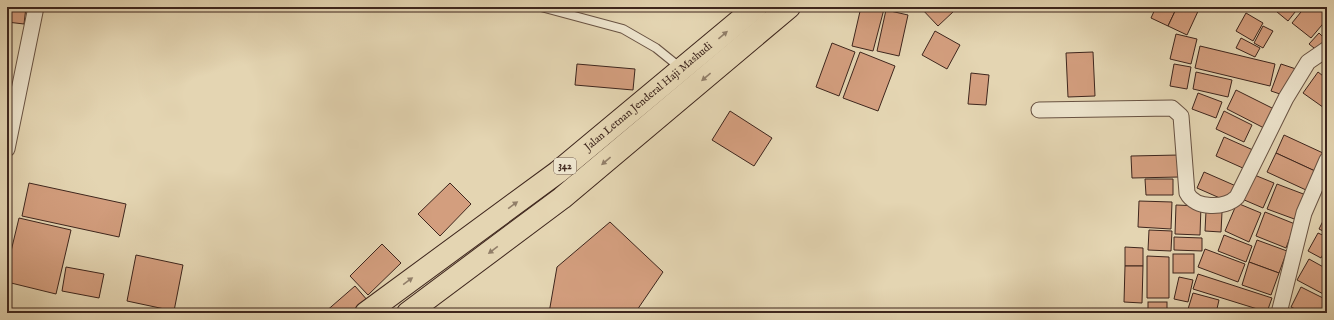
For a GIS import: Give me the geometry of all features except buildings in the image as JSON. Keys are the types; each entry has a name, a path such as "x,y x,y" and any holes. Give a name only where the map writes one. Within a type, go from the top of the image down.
{"main road":[{"name":"Jalan Letnan Jenderal Haji Mashudi","path":"366,313 392,305 558,172 756,7"},
{"name":"Jalan Letnan Jenderal Haji Mashudi","path":"408,313 562,198 789,7"}],"street":[{"path":"7,149 36,7"},
{"path":"1039,110 1172,108 1181,116 1187,193 1190,199 1194,202 1202,204 1225,205 1237,197 1286,98 1308,62 1327,49"},
{"path":"1279,313 1304,213 1327,160"}],"lane":[{"path":"541,7 623,29 656,48 682,69"}]}
